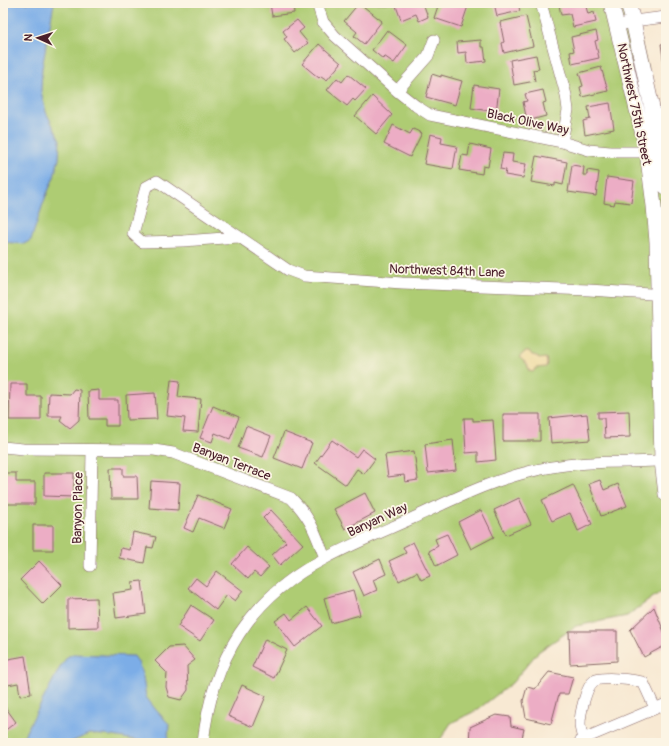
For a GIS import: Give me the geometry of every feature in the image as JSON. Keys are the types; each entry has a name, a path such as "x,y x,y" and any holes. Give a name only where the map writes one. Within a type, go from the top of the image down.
{"street":[{"name":"Black Olive Way","path":"317,3 323,22 335,36 397,91 430,115 562,142 589,150 610,152 654,150"},
{"path":"541,3 567,102 568,110 562,142"},
{"name":"Northwest 75th Street","path":"611,3 666,187"},
{"name":"Northwest 75th Street","path":"628,3 633,21 654,150 655,220 662,295 664,461 666,494"},
{"path":"618,26 633,21 666,17"},
{"path":"397,91 428,56 434,40"},
{"name":"Northwest 84th Lane","path":"238,236 183,241 142,242 134,234 146,188 157,181 238,236 288,270 304,276 402,283 589,290 662,295"},
{"name":"Banyan Terrace","path":"3,447 23,449 154,450 173,454 290,498 302,510 312,525 325,558"},
{"name":"Banyon Place","path":"90,566 92,450"},
{"name":"Banyan Way","path":"203,743 206,713 222,665 232,644 261,606 299,574 325,558 471,491 509,476 551,467 590,462 664,461"},
{"path":"596,680 643,682 661,706 581,741 580,717 587,690 590,684 596,680"}],"green space":[{"path":"3,3 631,3 666,144 666,588 627,616 576,626 538,652 512,683 477,710 451,723 438,743 3,743"}],"sand":[{"path":"525,352 530,352 539,359 546,358 546,367 536,368 533,372 529,371 527,364 519,357"}],"water":[{"path":"3,3 54,3 42,68 41,91 46,112 60,140 59,159 31,240 24,244 3,242"},
{"path":"73,654 134,656 138,662 143,677 146,697 169,724 168,739 162,743 151,743 113,736 89,734 69,743 20,743 59,669 67,657"}],"building":[{"path":"270,3 293,3 294,13 272,16"},
{"path":"359,3 382,21 364,44 354,36 357,32 344,21"},
{"path":"395,3 423,3 428,17 419,21 416,14 401,20"},
{"path":"439,3 469,3 461,27 434,18"},
{"path":"494,3 518,3 520,11 497,16"},
{"path":"566,3 585,3 588,14 594,12 596,22 573,27 570,14 561,15 559,5"},
{"path":"526,16 533,46 504,53 502,43 504,42 500,22"},
{"path":"297,20 304,28 299,32 308,43 295,53 284,39 287,37 283,31"},
{"path":"387,30 407,45 394,63 384,56 383,59 372,50"},
{"path":"596,31 598,40 595,41 599,58 572,64 570,52 574,51 571,37"},
{"path":"481,40 481,47 484,47 486,61 467,63 466,52 458,53 457,42"},
{"path":"666,43 666,71 665,71 661,44"},
{"path":"319,44 341,63 327,80 321,76 319,78 302,64"},
{"path":"536,55 539,69 533,70 535,81 514,85 510,60"},
{"path":"601,67 608,91 582,97 580,87 583,86 579,73"},
{"path":"348,74 366,89 355,101 353,99 347,106 327,90 337,78 342,82"},
{"path":"432,74 462,81 455,105 426,97"},
{"path":"474,85 499,89 496,112 471,108"},
{"path":"543,90 546,102 543,103 546,116 527,121 523,102 527,101 525,94"},
{"path":"372,96 392,115 376,134 355,116"},
{"path":"610,103 614,129 585,135 583,121 590,119 588,107"},
{"path":"393,125 410,134 413,129 422,133 410,157 384,144"},
{"path":"430,134 442,137 441,143 457,146 453,169 424,164"},
{"path":"470,144 491,149 488,167 483,166 482,174 459,170 462,155 468,156"},
{"path":"503,153 513,154 512,162 526,164 523,178 505,175 506,170 500,169"},
{"path":"536,156 567,162 563,185 555,183 555,186 531,182"},
{"path":"572,165 584,167 583,175 587,175 587,170 599,172 596,196 568,192"},
{"path":"607,177 634,181 631,203 615,201 614,205 604,203"},
{"path":"171,380 180,381 178,397 201,399 198,432 183,431 185,418 167,416"},
{"path":"10,384 27,384 27,396 41,396 41,420 9,420"},
{"path":"74,389 80,390 79,420 70,428 60,420 62,416 48,416 49,393 70,394"},
{"path":"99,390 99,400 118,400 118,426 105,426 105,419 89,419 88,391"},
{"path":"155,393 157,419 127,420 126,395"},
{"path":"213,406 239,417 230,439 215,433 212,442 200,438"},
{"path":"629,411 630,437 605,438 604,418 598,418 598,412"},
{"path":"503,414 540,414 540,441 503,441"},
{"path":"587,414 590,440 551,443 549,418"},
{"path":"464,418 473,418 473,421 493,420 496,460 478,462 478,452 466,453"},
{"path":"246,426 271,436 263,457 238,448"},
{"path":"284,432 312,443 302,469 274,458"},
{"path":"332,440 356,457 362,449 375,459 364,474 357,469 346,485 315,463"},
{"path":"453,440 456,470 428,473 425,444"},
{"path":"414,451 418,480 405,482 404,475 388,477 385,455"},
{"path":"110,468 123,468 123,476 137,476 138,499 111,499"},
{"path":"5,473 16,473 16,482 35,482 35,504 5,504"},
{"path":"44,473 74,473 74,497 44,496"},
{"path":"600,480 604,490 618,484 627,506 601,516 589,484"},
{"path":"151,481 180,483 178,510 149,508"},
{"path":"573,485 592,524 578,531 570,513 552,521 542,500"},
{"path":"365,493 375,513 345,529 334,509"},
{"path":"198,495 232,509 224,528 199,518 193,532 184,528"},
{"path":"519,498 531,524 506,535 494,510"},
{"path":"271,510 303,544 280,565 272,555 286,542 263,518"},
{"path":"481,510 494,537 471,549 458,522"},
{"path":"33,525 53,525 53,550 33,550"},
{"path":"133,532 156,537 153,548 147,547 144,563 119,558 121,548 130,550"},
{"path":"447,534 457,555 436,566 429,551 438,546 435,539"},
{"path":"413,542 430,576 421,580 417,572 399,581 389,561 406,553 403,547"},
{"path":"247,547 269,567 260,577 254,572 248,579 232,564"},
{"path":"380,559 386,574 373,580 377,590 364,596 353,572"},
{"path":"39,561 62,585 43,604 20,580"},
{"path":"217,571 243,591 235,601 227,595 216,610 188,588 196,578 206,586"},
{"path":"142,581 146,614 116,618 113,593 133,590 132,582"},
{"path":"353,590 360,615 331,623 324,598"},
{"path":"97,598 98,627 68,628 68,599"},
{"path":"191,605 214,620 200,641 178,626"},
{"path":"307,607 322,626 295,647 275,621 286,613 291,620"},
{"path":"654,607 666,637 666,645 644,657 630,630"},
{"path":"569,631 617,631 617,661 570,664"},
{"path":"265,639 287,650 274,678 252,667"},
{"path":"183,646 195,660 187,666 188,690 181,700 169,697 166,687 167,673 155,661 169,647"},
{"path":"25,656 31,694 20,696 18,683 3,686 3,673 5,673 3,660"},
{"path":"549,672 573,677 568,694 559,694 551,724 526,718 523,701 527,687 535,689"},
{"path":"242,685 266,696 253,727 228,716"},
{"path":"3,704 16,722 3,732"},
{"path":"496,715 510,717 511,726 524,729 521,743 469,743 470,727"}]}
